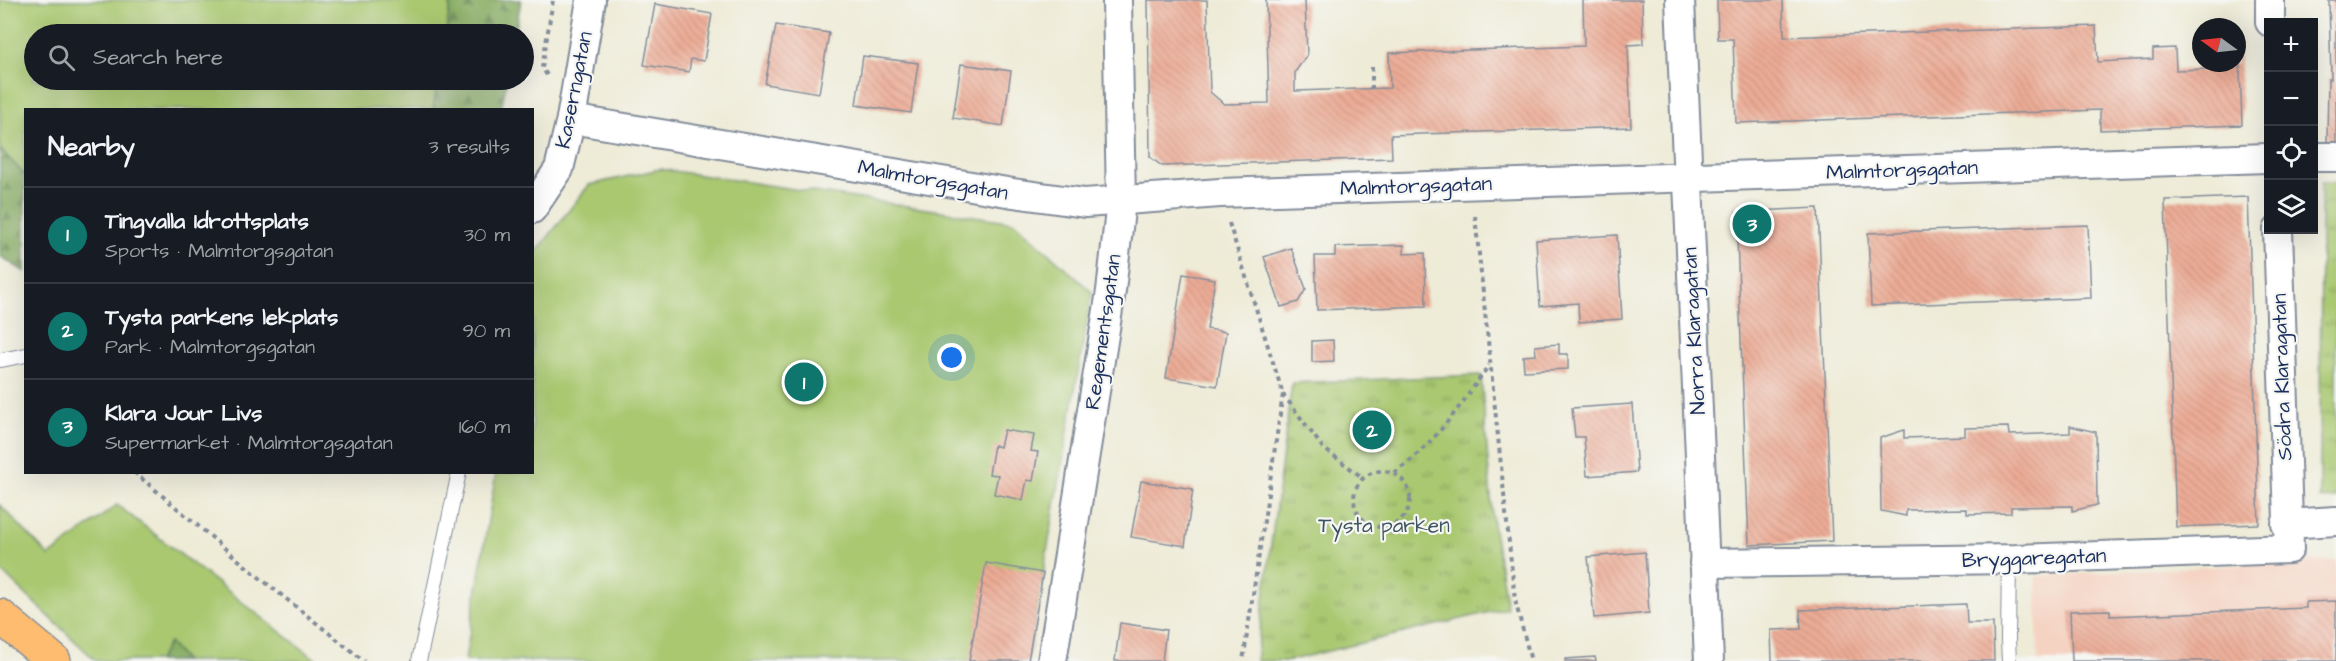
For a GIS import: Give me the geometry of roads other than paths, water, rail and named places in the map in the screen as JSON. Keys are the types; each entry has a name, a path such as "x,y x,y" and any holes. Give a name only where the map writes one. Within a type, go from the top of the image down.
{"highway":[{"path":"0,618 38,661"},
{"path":"0,618 54,661"}],"street":[{"name":"Kaserngatan","path":"534,206 559,169 571,118 591,0"},
{"name":"Regementsgatan","path":"1052,661 1111,291 1121,201 1117,0"},
{"name":"Norra Klaragatan","path":"1680,0 1709,661"},
{"path":"2270,0 2270,18"},
{"name":"Malmtorgsgatan","path":"571,118 1013,194 1085,203 1220,193 2264,158"},
{"path":"2318,158 2336,157"},
{"name":"Södra Klaragatan","path":"2278,234 2286,524"},
{"path":"2286,524 2336,521"},
{"name":"Bryggaregatan","path":"1704,563 2009,560 2289,549 2286,524"}],"lane":[{"path":"1,360 24,355"},
{"path":"419,661 459,474"},
{"path":"2009,560 2009,661"}],"place":[{"name":"Klara Jour Livs","path":"1752,224"},
{"name":"Tingvalla Idrottsplats","path":"804,382"},
{"name":"Tysta parkens lekplats","path":"1372,430"}],"park label":[{"name":"Tysta parken","path":"1384,525"}]}
